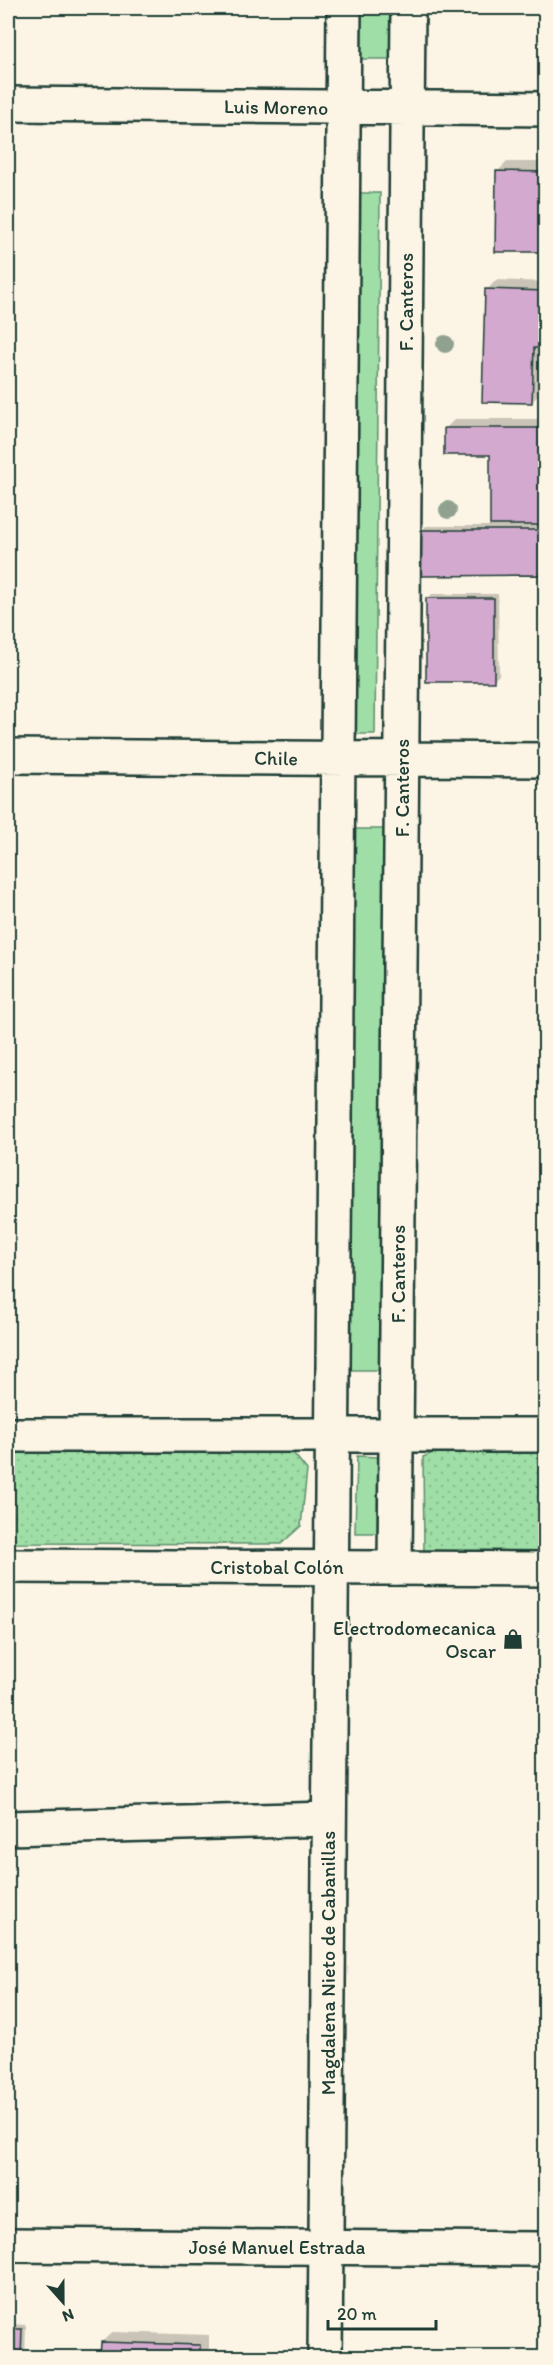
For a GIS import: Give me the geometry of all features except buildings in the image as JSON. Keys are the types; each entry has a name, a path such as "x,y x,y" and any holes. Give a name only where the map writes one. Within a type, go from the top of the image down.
{"street":[{"path":"331,1568 344,8"},
{"name":"F. Canteros","path":"395,1568 408,8"},
{"name":"Luis Moreno","path":"8,104 546,109"},
{"name":"Chile","path":"8,756 546,760"},
{"path":"8,1435 546,1435"},
{"name":"Cristobal Colón","path":"8,1566 546,1569"},
{"name":"Magdalena Nieto de Cabanillas","path":"325,2358 331,1568"},
{"path":"8,1828 329,1819"},
{"name":"José Manuel Estrada","path":"8,2245 546,2249"}],"green space":[{"path":"359,8 394,8 394,59 359,59"},
{"path":"349,193 380,193 375,734 345,734"},
{"path":"355,829 385,829 381,1370 350,1370"},
{"path":"449,1446 545,1447 545,1552 424,1553 423,1457"},
{"path":"8,1447 290,1449 307,1470 301,1526 281,1544 8,1543"},
{"path":"357,1456 378,1457 377,1533 355,1533"}],"place":[{"name":"Electrodomecanica Oscar","path":"513,1639"}]}
